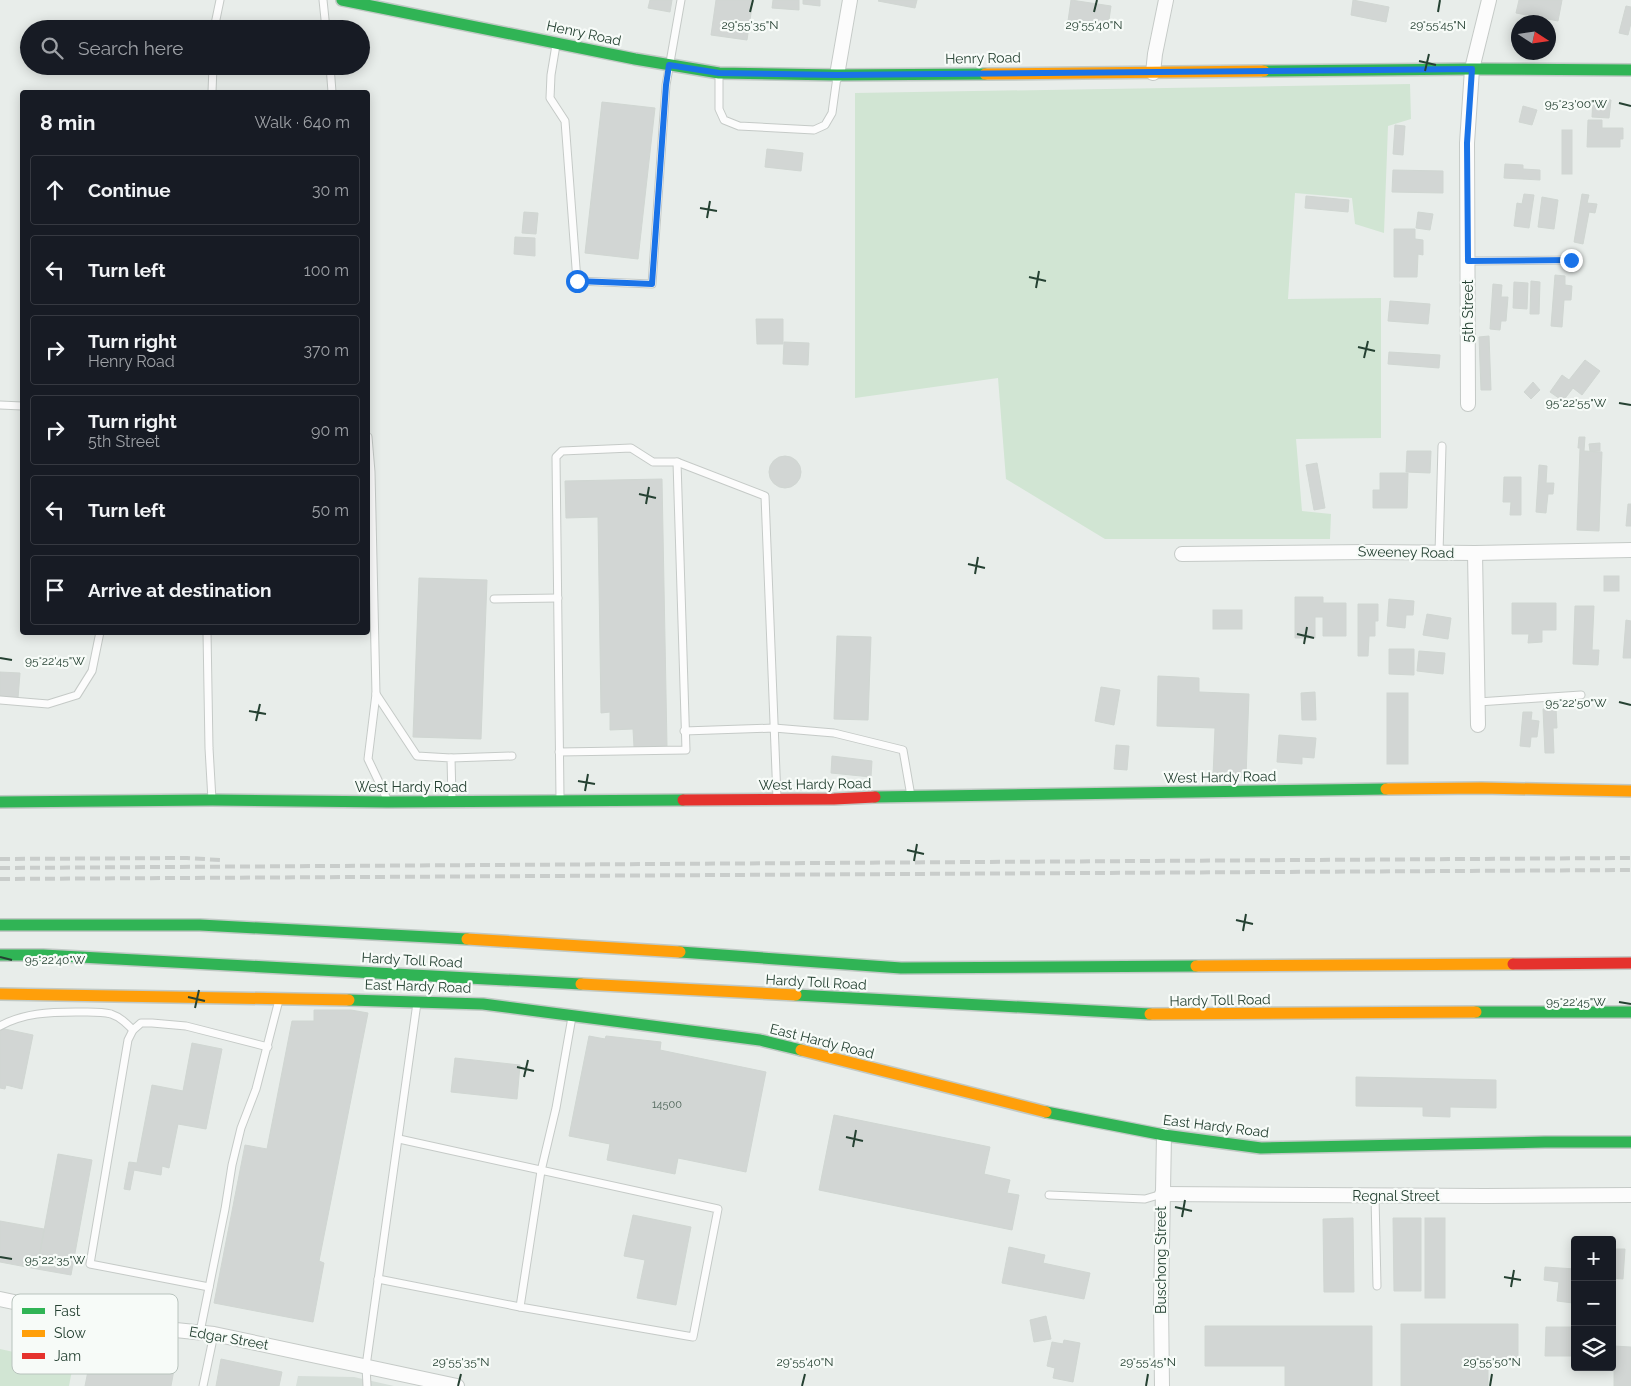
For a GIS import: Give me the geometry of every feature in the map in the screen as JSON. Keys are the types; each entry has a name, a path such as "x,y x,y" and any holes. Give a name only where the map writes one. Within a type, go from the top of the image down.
{"main road":[{"name":"Henry Road","path":"342,0 669,65 719,73 837,75 1472,69 1631,70"},
{"name":"West Hardy Road","path":"0,802 777,800 1481,788 1631,791"},
{"name":"Hardy Toll Road","path":"0,925 200,925 599,946 901,968 1631,963"},
{"name":"Hardy Toll Road","path":"0,955 43,955 1160,1015 1631,1012"},
{"name":"East Hardy Road","path":"0,994 280,998 484,1004 760,1040 1028,1108 1164,1135 1261,1148 1631,1142"}],"street":[{"path":"837,75 850,0"},
{"path":"1153,73 1166,0"},
{"name":"5th Street","path":"1468,404 1467,143 1472,69 1489,0"},
{"name":"Sweeney Road","path":"1182,554 1475,553 1631,550"},
{"path":"1475,553 1478,725"},
{"name":"Buschong Street","path":"1162,1386 1161,1303 1164,1135"},
{"name":"Regnal Street","path":"1162,1194 1375,1196 1631,1195"},
{"name":"Edgar Street","path":"178,1330 214,1334 457,1386"}],"lane":[{"path":"216,20 220,0"},
{"path":"323,0 325,20"},
{"path":"557,42 551,75 550,98 565,121 577,281 652,284 666,85 681,0"},
{"path":"719,73 719,109 724,120 739,126 814,130 825,125 832,113 837,75"},
{"path":"212,90 213,75"},
{"path":"331,75 332,90"},
{"path":"1468,261 1571,260"},
{"path":"0,405 20,406"},
{"path":"1439,552 1442,446"},
{"path":"560,801 556,458 562,451 631,448 654,462 676,462 765,496 777,800"},
{"path":"370,460 376,694 368,759 388,802"},
{"path":"559,752 686,750 676,462"},
{"path":"494,599 558,598"},
{"path":"0,700 48,704 77,695 92,671 99,635"},
{"path":"208,635 209,748 212,800"},
{"path":"376,694 417,756 451,758 512,756"},
{"path":"1478,702 1581,695"},
{"path":"684,731 774,728 834,733 903,750 911,797"},
{"path":"451,758 452,802"},
{"path":"200,1332 232,1165 241,1128 256,1089 280,998"},
{"path":"367,1386 366,1366 418,1001"},
{"path":"0,1026 18,1018 47,1012 93,1012 110,1014 121,1019 133,1030"},
{"path":"520,1306 542,1171 556,1108 572,1015"},
{"path":"209,1287 90,1264 128,1040 133,1030 141,1023 152,1022 186,1026 268,1047"},
{"path":"378,1279 693,1337 718,1209 399,1139"},
{"path":"1049,1195 1145,1199 1162,1194"},
{"path":"1375,1196 1377,1286"},
{"path":"203,1386 214,1334"}],"shaded area":[{"path":"298,1376 354,1377 394,1386 296,1386"}],"green space":[{"path":"1410,84 1411,119 1388,126 1384,233 1355,224 1352,198 1295,193 1288,299 1381,298 1381,438 1296,439 1302,511 1331,514 1330,539 1105,539 1006,479 998,378 855,398 855,93"},
{"path":"0,1349 12,1352 12,1374 71,1374 69,1386 0,1386"}],"building":[{"path":"650,0 672,0 670,12 648,8"},
{"path":"716,0 753,0 747,40 711,35"},
{"path":"773,0 799,0 799,10 772,8"},
{"path":"803,0 820,0 820,6 803,4"},
{"path":"879,0 917,0 915,8"},
{"path":"1071,0 1111,6 1108,27 1068,21"},
{"path":"1353,0 1389,7 1386,22 1351,15"},
{"path":"1519,0 1562,0 1558,21 1556,21 1556,15 1516,13"},
{"path":"1626,6 1631,7 1631,23 1628,35 1619,33"},
{"path":"1593,99 1611,100 1609,118 1592,117"},
{"path":"602,102 655,108 638,259 585,253"},
{"path":"1523,106 1537,110 1532,125 1519,122"},
{"path":"1588,120 1602,120 1602,128 1623,128 1623,139 1620,139 1620,147 1587,147"},
{"path":"1395,125 1405,126 1403,155 1393,154"},
{"path":"1562,130 1572,130 1572,174 1562,174"},
{"path":"767,149 803,153 801,171 765,167"},
{"path":"1505,164 1523,165 1523,169 1540,170 1540,180 1504,178"},
{"path":"1393,170 1443,171 1443,193 1392,192"},
{"path":"1524,194 1534,195 1529,228 1514,226 1517,203 1522,204"},
{"path":"1582,194 1589,195 1587,203 1597,204 1595,213 1589,212 1583,244 1574,242"},
{"path":"1306,196 1349,200 1348,212 1305,208"},
{"path":"1542,197 1558,200 1554,229 1538,227"},
{"path":"524,212 538,213 536,234 522,233"},
{"path":"1418,212 1433,214 1430,230 1416,228"},
{"path":"1394,229 1415,229 1415,239 1423,240 1423,255 1418,254 1417,277 1394,277"},
{"path":"515,237 535,238 535,256 514,254"},
{"path":"1555,275 1565,276 1565,285 1572,286 1571,300 1564,300 1562,327 1551,326"},
{"path":"1531,281 1540,282 1539,314 1530,314"},
{"path":"1514,282 1528,283 1527,309 1513,308"},
{"path":"1493,284 1502,285 1501,297 1508,297 1506,321 1501,321 1500,330 1490,329"},
{"path":"1390,301 1430,304 1428,324 1388,321"},
{"path":"756,319 783,319 783,344 757,344"},
{"path":"1489,336 1491,390 1481,390 1479,337"},
{"path":"784,342 809,343 808,365 783,364"},
{"path":"1389,352 1440,355 1439,368 1388,364"},
{"path":"1585,360 1600,371 1582,395 1573,388 1563,401 1550,392 1562,375 1569,380"},
{"path":"1533,382 1540,390 1531,399 1524,392"},
{"path":"1579,437 1585,437 1584,451 1602,452 1599,531 1577,530"},
{"path":"1600,443 1600,451 1590,451 1589,444"},
{"path":"1407,451 1431,451 1430,473 1406,472"},
{"path":"785,456 797,460 801,472 797,484 785,488 773,484 769,472 773,460"},
{"path":"1317,463 1325,508 1314,510 1306,465"},
{"path":"1539,465 1547,466 1546,483 1554,483 1553,494 1548,494 1546,513 1536,512"},
{"path":"1380,473 1408,473 1407,508 1373,508 1373,490 1380,490"},
{"path":"1504,477 1521,477 1521,515 1510,515 1511,502 1503,502"},
{"path":"662,479 667,746 634,747 633,729 610,730 610,712 601,713 598,517 566,518 565,481"},
{"path":"1628,504 1631,504 1631,526 1626,526"},
{"path":"1604,576 1619,576 1619,591 1604,591"},
{"path":"419,578 487,580 481,739 413,737"},
{"path":"1295,597 1323,597 1323,603 1346,603 1346,636 1323,636 1323,617 1315,617 1315,638 1295,638"},
{"path":"1389,599 1414,601 1413,615 1406,615 1405,628 1387,626"},
{"path":"1512,603 1556,603 1556,630 1542,630 1542,642 1528,643 1529,634 1512,634"},
{"path":"1358,604 1378,604 1378,621 1375,621 1375,636 1369,636 1368,656 1358,656"},
{"path":"1575,606 1594,606 1592,650 1599,650 1598,665 1573,664"},
{"path":"1213,610 1242,610 1242,629 1213,629"},
{"path":"1427,614 1451,618 1448,639 1423,635"},
{"path":"1626,620 1631,621 1631,658 1623,658"},
{"path":"837,636 871,637 868,720 834,719"},
{"path":"1389,649 1414,649 1414,675 1389,674"},
{"path":"1419,651 1445,653 1443,674 1417,671"},
{"path":"0,672 20,673 18,698 0,697"},
{"path":"1158,676 1199,678 1199,692 1249,694 1246,777 1213,776 1215,728 1157,726"},
{"path":"1101,687 1120,690 1114,725 1095,721"},
{"path":"1315,692 1316,720 1302,720 1301,693"},
{"path":"1387,693 1408,693 1408,764 1387,764"},
{"path":"1556,708 1557,728 1553,728 1554,753 1545,753 1543,709"},
{"path":"1523,712 1532,712 1531,720 1539,721 1537,737 1531,737 1530,747 1520,746"},
{"path":"1279,735 1316,738 1314,758 1302,757 1302,764 1277,762"},
{"path":"1116,745 1129,746 1127,770 1114,769"},
{"path":"832,756 872,761 871,777 831,773"},
{"path":"314,1010 351,1010 368,1013 319,1261 324,1263 313,1322 214,1303 245,1145 267,1149 292,1021 314,1021"},
{"path":"0,1028 33,1035 22,1089 6,1085 5,1089 0,1088"},
{"path":"589,1036 605,1039 606,1036 661,1042 660,1050 766,1072 746,1172 678,1158 675,1174 607,1160 610,1144 569,1136"},
{"path":"192,1043 222,1049 206,1129 178,1124 169,1168 162,1166 161,1175 134,1170 130,1190 124,1189 129,1162 137,1163 152,1085 183,1091"},
{"path":"455,1058 520,1065 517,1099 451,1092"},
{"path":"1356,1077 1496,1080 1496,1108 1450,1107 1450,1117 1423,1116 1423,1107 1356,1106"},
{"path":"834,1115 990,1147 984,1174 1010,1180 1007,1193 1019,1195 1012,1230 819,1190"},
{"path":"58,1154 92,1160 71,1275 37,1269"},
{"path":"633,1215 691,1227 676,1305 637,1298 645,1260 624,1256"},
{"path":"1353,1218 1354,1292 1324,1292 1323,1219"},
{"path":"1393,1218 1421,1218 1421,1291 1394,1291"},
{"path":"1425,1218 1445,1218 1445,1298 1425,1298"},
{"path":"0,1221 44,1229 37,1269 0,1262"},
{"path":"1009,1247 1045,1255 1043,1263 1090,1273 1084,1299 1002,1283"},
{"path":"1616,1249 1625,1249 1623,1279 1616,1278"},
{"path":"1545,1267 1571,1269 1571,1303 1557,1301 1559,1282 1544,1280"},
{"path":"1046,1316 1051,1339 1034,1342 1030,1320"},
{"path":"1401,1324 1518,1324 1518,1364 1488,1365 1488,1386 1401,1386"},
{"path":"1205,1326 1372,1326 1372,1386 1285,1386 1285,1366 1205,1366"},
{"path":"1546,1327 1571,1327 1571,1356 1545,1356"},
{"path":"1064,1340 1080,1343 1073,1382 1053,1378 1055,1368 1047,1366 1052,1342 1063,1344"},
{"path":"1616,1346 1631,1347 1631,1386 1614,1386"},
{"path":"221,1359 282,1372 279,1386 216,1386"},
{"path":"87,1374 173,1374 171,1386 85,1386"}],"railway":[{"path":"0,859 187,858 220,860"},
{"path":"0,868 1631,858"},
{"path":"0,879 1631,870"}],"traffic: fast":[{"path":"342,0 635,59 719,73 837,75 985,74"},
{"path":"1264,71 1631,70"},
{"path":"875,797 1386,789"},
{"path":"0,802 683,800"},
{"path":"0,925 200,925 467,939"},
{"path":"680,952 901,968 1196,966"},
{"path":"0,955 43,955 581,984"},
{"path":"796,995 1150,1014"},
{"path":"349,1000 483,1004 760,1040 801,1050"},
{"path":"1476,1012 1631,1012"},
{"path":"1046,1112 1164,1135 1261,1148 1631,1142"}],"traffic: slow":[{"path":"985,74 1264,71"},
{"path":"1386,789 1481,788 1631,791"},
{"path":"467,939 680,952"},
{"path":"1196,966 1513,964"},
{"path":"581,984 796,995"},
{"path":"0,994 349,1000"},
{"path":"1150,1014 1476,1012"},
{"path":"801,1050 1046,1112"}],"traffic: jam":[{"path":"683,800 875,797"},
{"path":"1513,964 1631,963"}],"route":[{"path":"577,281 652,284 669,65 719,73 837,75 1472,69 1467,143 1468,261 1571,260"}]}
